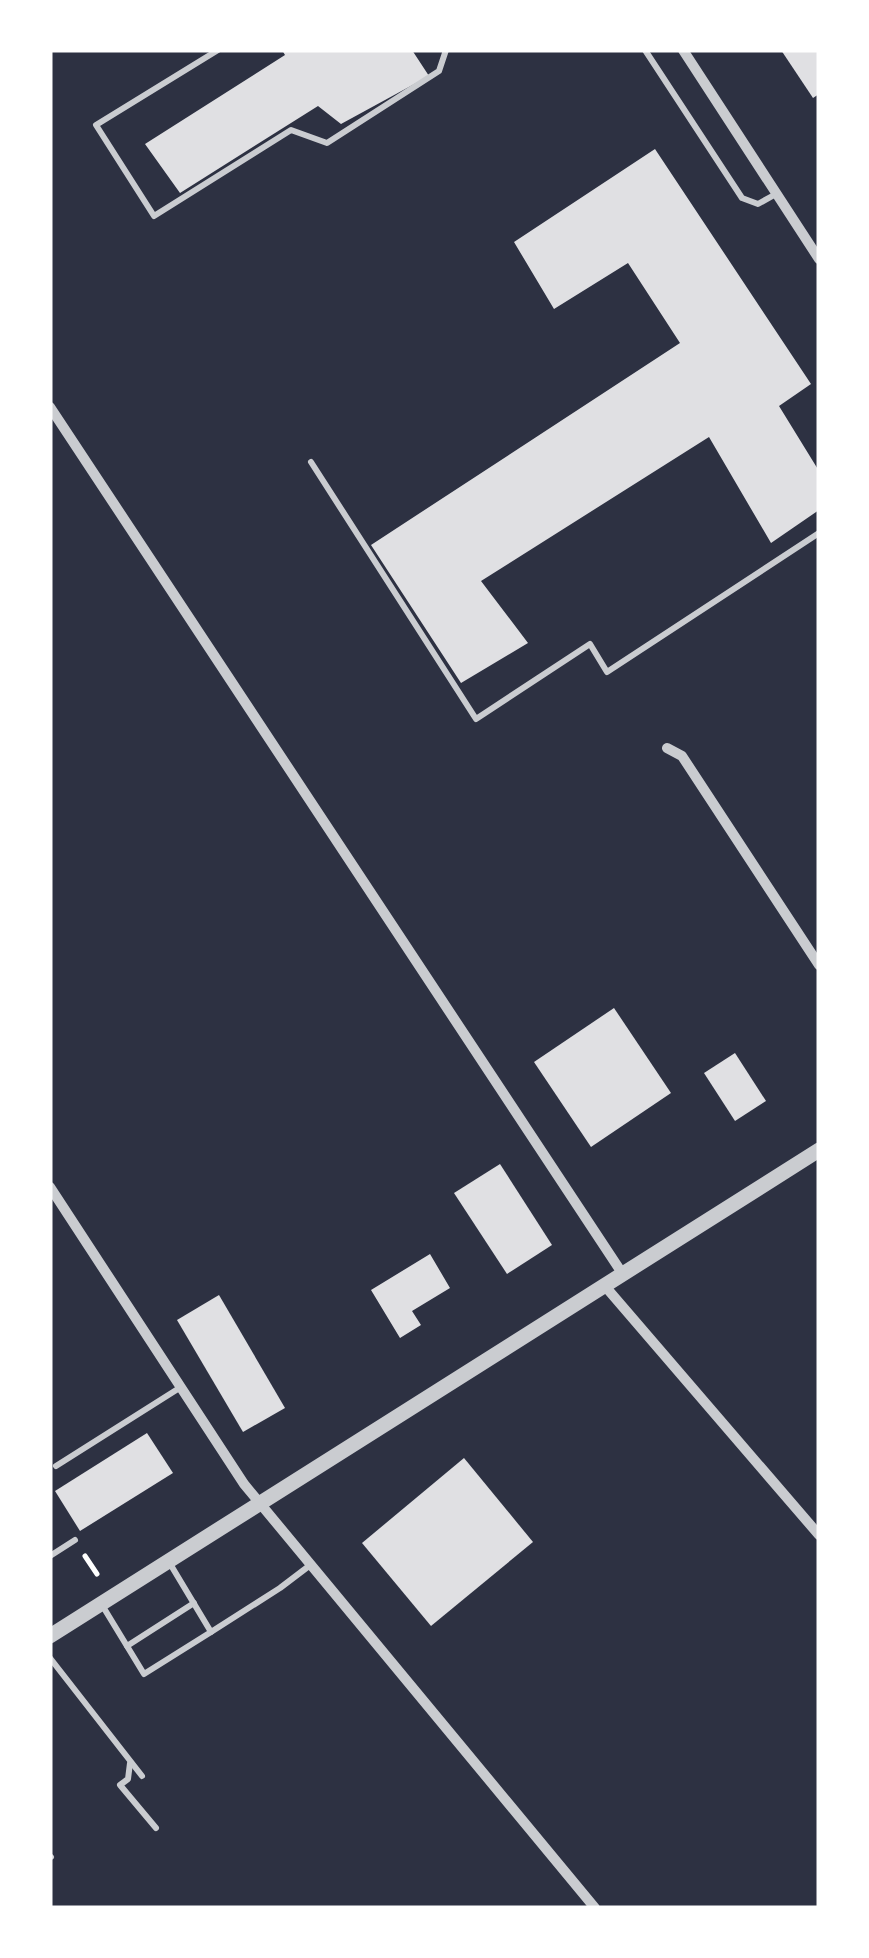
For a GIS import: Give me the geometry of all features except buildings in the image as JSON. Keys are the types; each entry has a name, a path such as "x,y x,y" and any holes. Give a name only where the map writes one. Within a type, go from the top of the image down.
{"street":[{"path":"683,50 819,259"},
{"path":"50,407 622,1274"},
{"path":"667,748 682,756 819,965"},
{"path":"50,1636 819,1150"},
{"path":"50,1186 260,1504 594,1908"},
{"path":"604,1284 819,1534"}],"lane":[{"path":"218,50 96,125 154,216 291,130 327,143 439,71 446,50"},
{"path":"645,50 742,198 758,204 776,194"},
{"path":"310,462 476,719 590,644 607,672 819,534"},
{"path":"56,1466 181,1386"},
{"path":"50,1556 75,1540"},
{"path":"169,1562 211,1632"},
{"path":"102,1604 144,1674 309,1566"},
{"path":"127,1646 194,1603"},
{"path":"50,1658 142,1776"},
{"path":"131,1762 128,1779 120,1785 156,1828"}],"path":[{"path":"75,1540 97,1574"}]}
